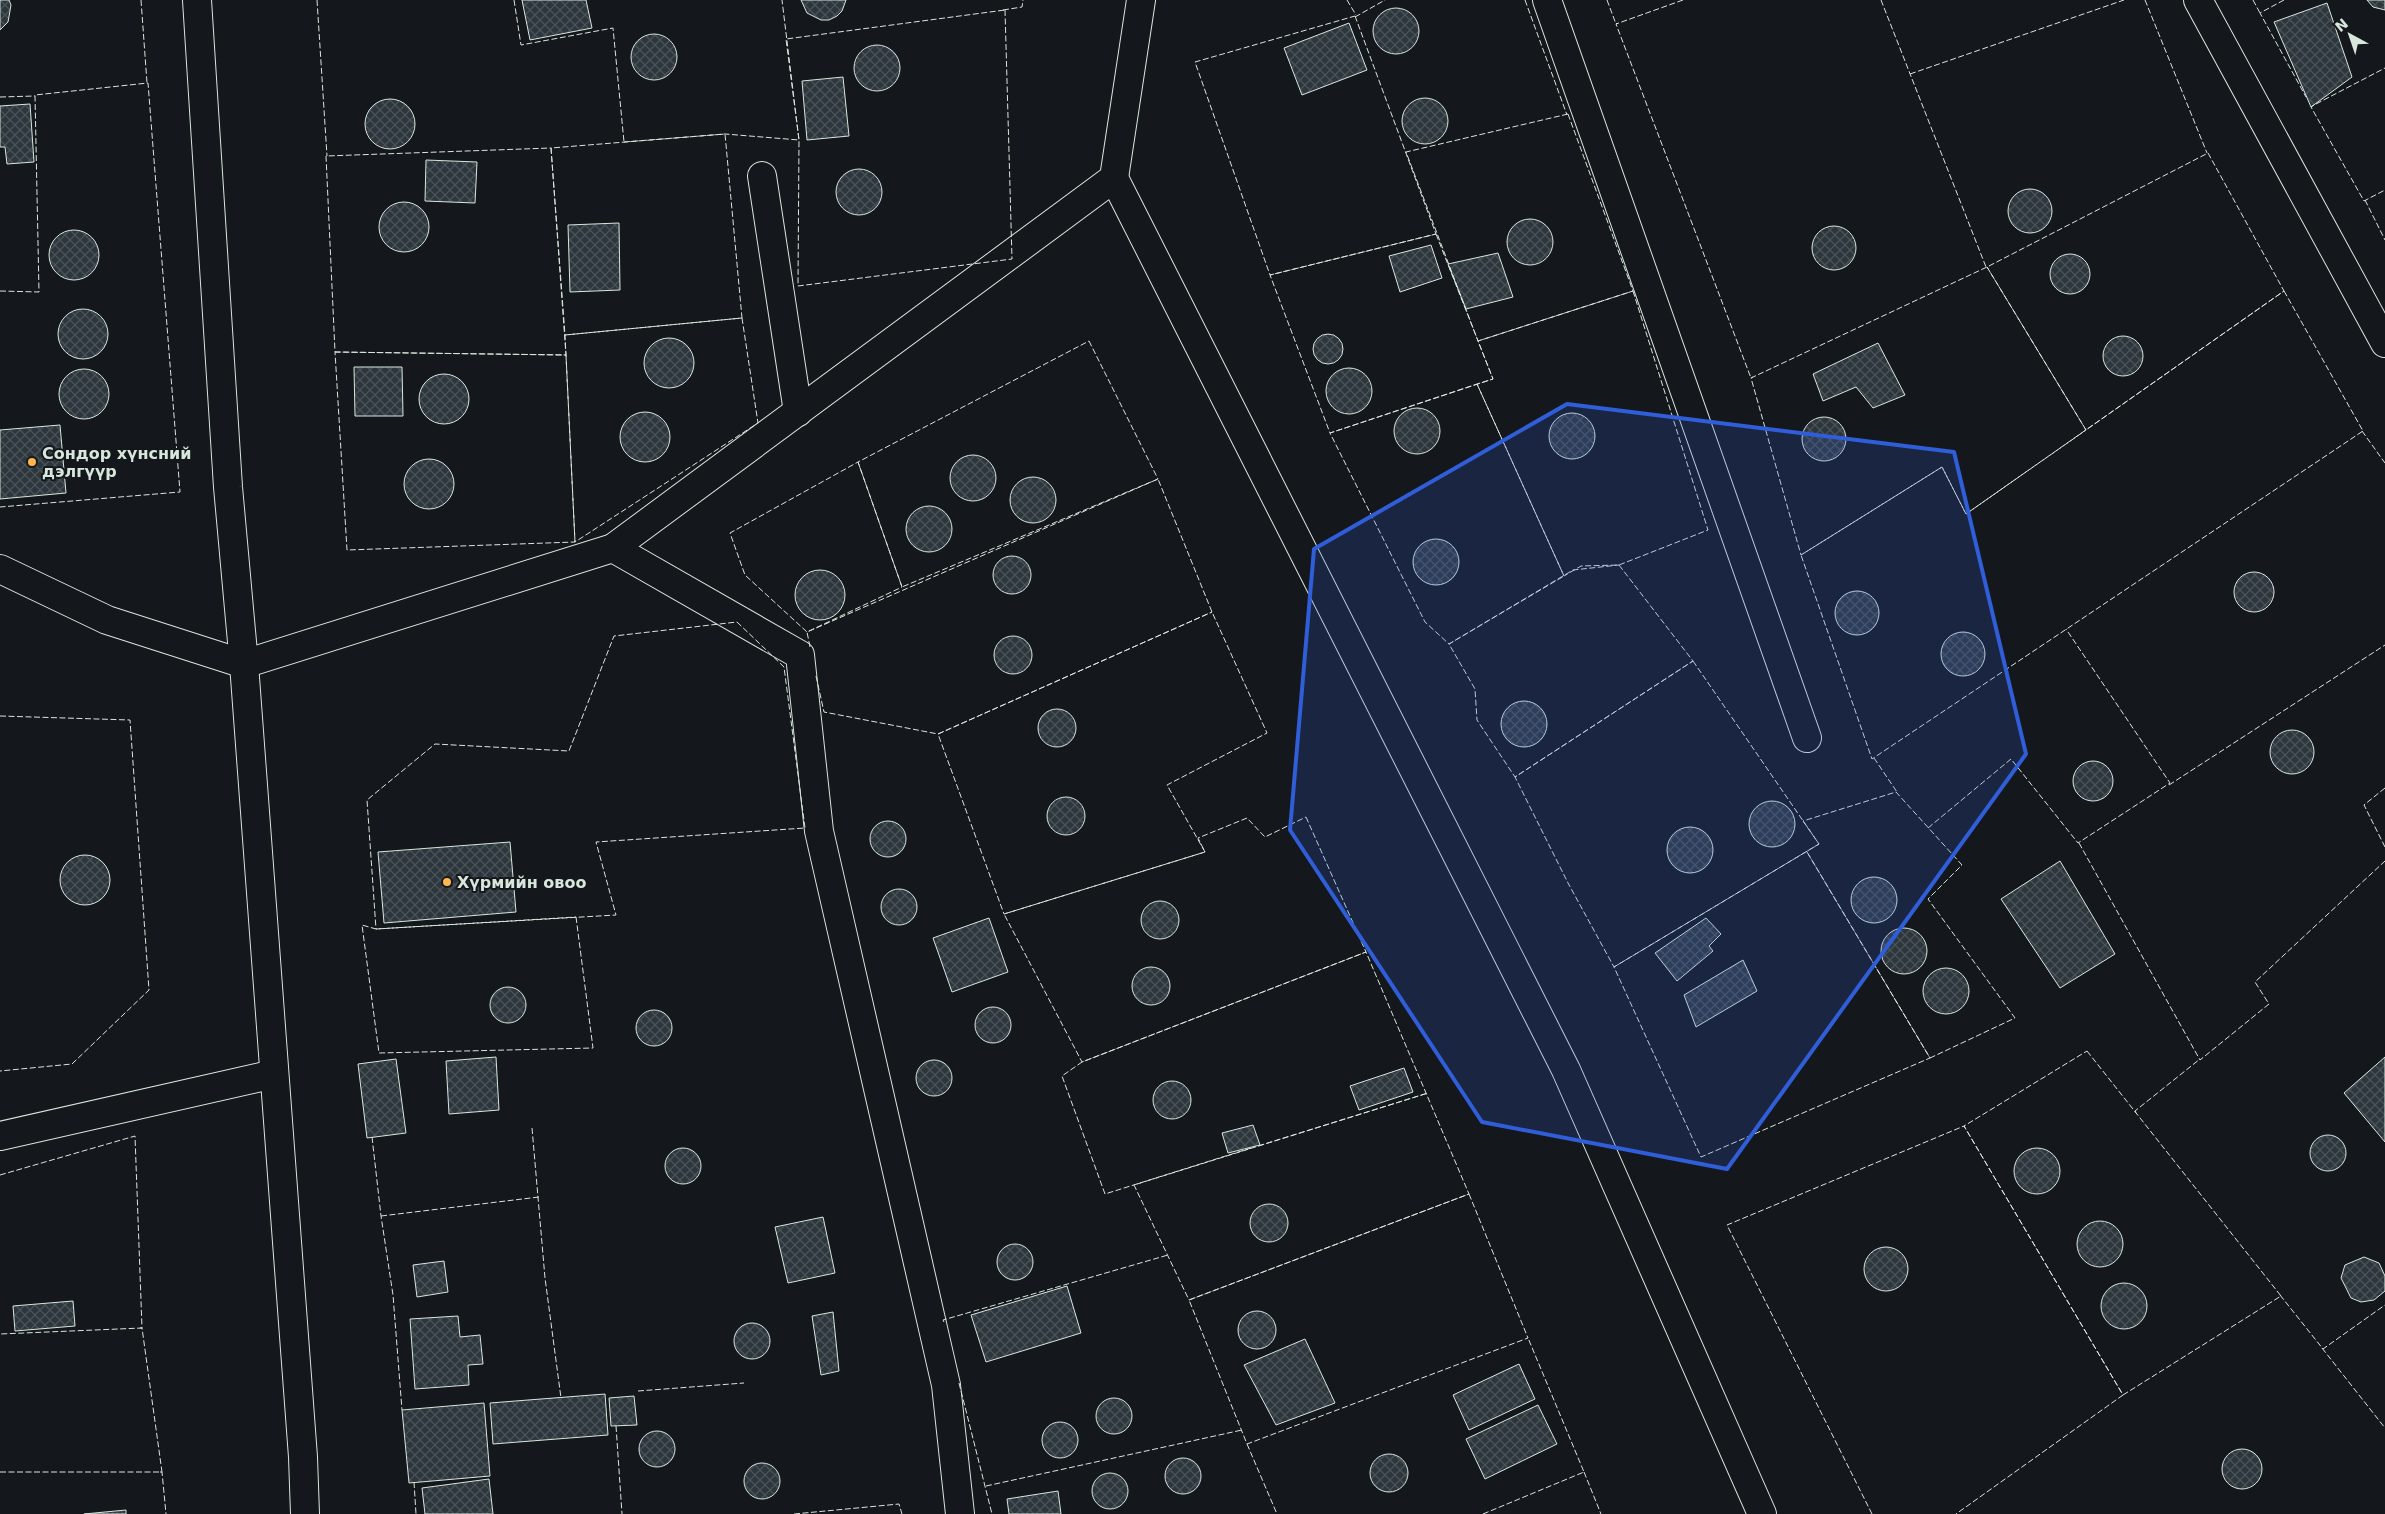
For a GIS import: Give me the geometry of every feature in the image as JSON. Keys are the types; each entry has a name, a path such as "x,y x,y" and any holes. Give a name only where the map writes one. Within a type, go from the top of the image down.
{"street":[{"path":"197,0 228,487 244,664 303,1457 305,1514"},
{"path":"1141,0 1114,178 1566,1070 1762,1514"},
{"path":"1547,0 1808,738"},
{"path":"2198,0 2385,343"},
{"path":"762,176 798,412"},
{"path":"0,569 107,620 244,664 613,548 1114,178"},
{"path":"613,548 800,655 819,830 946,1385 960,1514"},
{"path":"0,1136 274,1074"}],"highlighted area":[{"path":"1567,404 1954,452 2026,754 1727,1169 1482,1122 1290,830 1314,549"}],"building":[{"path":"0,0 9,0 11,5 8,22 0,30"},
{"path":"522,0 586,0 592,28 530,40"},
{"path":"801,0 846,0 842,11 837,16 829,20 821,20 807,13"},
{"path":"2367,0 2385,0 2385,10 2373,7"},
{"path":"2327,3 2352,77 2311,107 2274,22"},
{"path":"1392,8 1400,8 1409,12 1415,18 1419,31 1415,44 1409,50 1400,54 1392,54 1383,50 1377,44 1373,35 1373,27 1377,18 1383,12"},
{"path":"1349,23 1367,70 1302,95 1284,48"},
{"path":"650,34 658,34 667,38 673,44 677,57 673,70 667,76 658,80 650,80 641,76 635,70 631,61 631,53 635,44 641,38"},
{"path":"873,45 881,45 890,49 896,55 900,68 896,81 890,87 881,91 873,91 864,87 858,81 854,72 854,64 858,55 864,49"},
{"path":"843,77 849,136 807,140 802,81"},
{"path":"1420,98 1430,98 1444,108 1448,121 1444,134 1438,140 1430,144 1420,144 1406,134 1402,126 1402,116 1412,102"},
{"path":"390,99 400,101 408,106 413,114 415,124 413,134 408,142 400,147 390,149 380,147 372,142 367,134 365,124 367,114 372,106 380,101"},
{"path":"30,104 34,162 7,164 5,147 0,147 0,106"},
{"path":"426,160 477,162 475,203 425,201"},
{"path":"855,169 863,169 872,173 878,179 882,192 878,205 872,211 863,215 855,215 846,211 840,205 836,196 836,188 840,179 846,173"},
{"path":"2026,189 2034,189 2046,195 2052,211 2046,227 2034,233 2026,233 2014,227 2008,215 2008,207 2014,195"},
{"path":"404,202 414,204 422,209 427,217 429,227 427,237 422,245 414,250 404,252 394,250 386,245 381,237 379,227 381,217 386,209 394,204"},
{"path":"1525,219 1535,219 1549,229 1553,242 1549,255 1543,261 1535,265 1525,265 1511,255 1507,247 1507,237 1517,223"},
{"path":"619,223 620,290 570,292 568,225"},
{"path":"1830,226 1838,226 1850,232 1856,248 1850,264 1838,270 1830,270 1818,264 1812,252 1812,244 1818,232"},
{"path":"74,230 84,232 92,237 97,245 99,255 97,265 92,273 84,278 74,280 64,278 56,273 51,265 49,255 51,245 56,237 64,232"},
{"path":"1431,245 1442,278 1400,292 1389,256"},
{"path":"1498,253 1513,297 1466,309 1448,264"},
{"path":"2074,254 2081,257 2087,263 2090,274 2089,282 2081,291 2074,294 2066,294 2059,291 2051,282 2050,270 2053,263 2062,255"},
{"path":"83,309 93,311 101,316 106,324 108,334 106,344 101,352 93,357 83,359 73,357 65,352 60,344 58,334 60,324 65,316 73,311"},
{"path":"1328,334 1339,338 1343,349 1339,360 1328,364 1317,360 1313,349 1317,338"},
{"path":"2127,336 2134,339 2140,345 2143,356 2142,364 2134,373 2127,376 2119,376 2112,373 2104,364 2103,352 2106,345 2115,337"},
{"path":"664,338 674,338 687,345 694,358 694,368 687,381 674,388 664,388 655,384 648,377 644,368 644,358 648,349 655,342"},
{"path":"1878,343 1905,395 1873,408 1856,387 1823,401 1813,374"},
{"path":"354,367 402,367 403,416 355,416"},
{"path":"1344,368 1354,368 1368,378 1372,391 1368,404 1362,410 1354,414 1344,414 1330,404 1326,396 1326,386 1336,372"},
{"path":"84,369 94,371 102,376 107,384 109,394 107,404 102,412 94,417 84,419 74,417 66,412 61,404 59,394 61,384 66,376 74,371"},
{"path":"444,374 454,376 462,381 467,389 469,399 467,409 462,417 454,422 444,424 434,422 426,417 421,409 419,399 421,389 426,381 434,376"},
{"path":"1412,408 1422,408 1436,418 1440,431 1436,444 1430,450 1422,454 1412,454 1398,444 1394,436 1394,426 1404,412"},
{"path":"645,412 655,414 663,419 668,427 670,437 668,447 663,455 655,460 645,462 635,460 627,455 622,447 620,437 622,427 627,419 635,414"},
{"path":"1568,413 1576,413 1585,417 1591,423 1595,436 1591,449 1585,455 1576,459 1568,459 1559,455 1553,449 1549,440 1549,432 1553,423 1559,417"},
{"path":"1820,417 1828,417 1840,423 1846,439 1840,455 1828,461 1820,461 1808,455 1802,443 1802,435 1808,423"},
{"name":"Сондор хүнсний дэлгүүр","path":"60,425 66,493 0,499 0,430"},
{"path":"968,455 978,455 992,465 996,478 992,491 986,497 978,501 968,501 954,491 950,483 950,473 960,459"},
{"path":"429,459 439,461 447,466 452,474 454,484 452,494 447,502 439,507 429,509 419,507 411,502 406,494 404,484 406,474 411,466 419,461"},
{"path":"1028,477 1038,477 1052,487 1056,500 1052,513 1046,519 1038,523 1028,523 1014,513 1010,505 1010,495 1020,481"},
{"path":"924,506 934,506 948,516 952,529 948,542 942,548 934,552 924,552 910,542 906,534 906,524 916,510"},
{"path":"1431,539 1441,539 1455,549 1459,562 1455,575 1449,581 1441,585 1431,585 1417,575 1413,567 1413,557 1423,543"},
{"path":"1012,556 1019,557 1025,562 1030,568 1030,582 1025,588 1019,593 1012,594 1005,593 999,588 994,582 993,575 994,568 999,562 1005,557"},
{"path":"820,570 830,572 838,577 843,585 845,595 843,605 838,613 830,618 820,620 810,618 802,613 797,605 795,595 797,585 802,577 810,572"},
{"path":"2258,572 2265,575 2271,581 2274,592 2273,600 2265,609 2258,612 2250,612 2243,609 2235,600 2234,588 2237,581 2246,573"},
{"path":"1853,591 1861,591 1873,597 1879,613 1873,629 1861,635 1853,635 1841,629 1835,617 1835,609 1841,597"},
{"path":"1959,632 1967,632 1979,638 1985,654 1979,670 1967,676 1959,676 1947,670 1941,658 1941,650 1947,638"},
{"path":"1013,636 1020,637 1026,642 1031,648 1031,662 1026,668 1020,673 1013,674 1006,673 1000,668 995,662 994,655 995,648 1000,642 1006,637"},
{"path":"1519,701 1529,701 1543,711 1547,724 1543,737 1537,743 1529,747 1519,747 1505,737 1501,729 1501,719 1511,705"},
{"path":"1057,709 1064,710 1070,715 1075,721 1075,735 1070,741 1064,746 1057,747 1050,746 1044,741 1039,735 1038,728 1039,721 1044,715 1050,710"},
{"path":"2288,730 2296,730 2308,736 2314,752 2308,768 2296,774 2288,774 2276,768 2270,756 2270,748 2276,736"},
{"path":"2097,761 2104,764 2110,770 2113,781 2112,789 2104,798 2097,801 2089,801 2082,798 2074,789 2073,777 2076,770 2085,762"},
{"path":"1066,797 1080,802 1085,816 1080,830 1066,835 1052,830 1047,816 1052,802"},
{"path":"1768,801 1776,801 1785,805 1791,811 1795,824 1791,837 1785,843 1776,847 1768,847 1759,843 1753,837 1749,828 1749,820 1753,811 1759,805"},
{"path":"888,821 900,827 906,839 900,851 888,857 876,851 870,839 876,827"},
{"path":"1685,827 1695,827 1709,837 1713,850 1709,863 1703,869 1695,873 1685,873 1671,863 1667,855 1667,845 1677,831"},
{"name":"Хүрмийн овоо","path":"510,842 516,912 384,923 378,852"},
{"path":"85,855 95,857 103,862 108,870 110,880 108,890 103,898 95,903 85,905 75,903 67,898 62,890 60,880 62,870 67,862 75,857"},
{"path":"2060,861 2115,954 2060,988 2001,899"},
{"path":"1869,877 1879,877 1893,887 1897,900 1893,913 1887,919 1879,923 1869,923 1855,913 1851,905 1851,895 1861,881"},
{"path":"899,889 911,895 917,907 911,919 899,925 887,919 881,907 887,895"},
{"path":"1160,901 1167,902 1173,907 1178,913 1178,927 1173,933 1167,938 1160,939 1153,938 1147,933 1142,927 1141,920 1142,913 1147,907 1153,902"},
{"path":"989,918 1008,972 952,992 933,938"},
{"path":"1706,918 1721,934 1709,946 1713,951 1677,981 1655,953"},
{"path":"1899,928 1909,928 1923,938 1927,951 1923,964 1917,970 1909,974 1899,974 1885,964 1881,956 1881,946 1891,932"},
{"path":"1743,960 1757,991 1696,1027 1684,995"},
{"path":"1151,967 1158,968 1164,973 1169,979 1169,993 1164,999 1158,1004 1151,1005 1144,1004 1138,999 1133,993 1132,986 1133,979 1138,973 1144,968"},
{"path":"1941,968 1951,968 1965,978 1969,991 1965,1004 1959,1010 1951,1014 1941,1014 1927,1004 1923,996 1923,986 1933,972"},
{"path":"508,987 520,993 526,1005 520,1017 508,1023 496,1017 490,1005 496,993"},
{"path":"993,1007 1005,1013 1011,1025 1005,1037 993,1043 981,1037 975,1025 981,1013"},
{"path":"654,1010 666,1016 672,1028 666,1040 654,1046 642,1040 636,1028 642,1016"},
{"path":"496,1057 499,1110 449,1114 446,1061"},
{"path":"2385,1057 2385,1142 2344,1093"},
{"path":"396,1059 406,1133 367,1138 358,1064"},
{"path":"934,1060 946,1066 952,1078 946,1090 934,1096 922,1090 916,1078 922,1066"},
{"path":"1404,1068 1413,1092 1359,1110 1350,1086"},
{"path":"1172,1081 1179,1082 1185,1087 1190,1093 1190,1107 1185,1113 1179,1118 1172,1119 1165,1118 1159,1113 1154,1107 1153,1100 1154,1093 1159,1087 1165,1082"},
{"path":"1253,1125 1260,1145 1228,1153 1222,1133"},
{"path":"2328,1135 2335,1136 2341,1140 2345,1146 2345,1160 2341,1166 2335,1170 2328,1171 2321,1170 2315,1166 2311,1160 2310,1153 2311,1146 2315,1140 2321,1136"},
{"path":"683,1148 695,1154 701,1166 695,1178 683,1184 671,1178 665,1166 671,1154"},
{"path":"2033,1148 2041,1148 2050,1152 2056,1158 2060,1171 2056,1184 2050,1190 2041,1194 2033,1194 2024,1190 2018,1184 2014,1175 2014,1167 2018,1158 2024,1152"},
{"path":"1269,1204 1276,1205 1282,1210 1287,1216 1287,1230 1282,1236 1276,1241 1269,1242 1262,1241 1256,1236 1251,1230 1250,1223 1251,1216 1256,1210 1262,1205"},
{"path":"823,1217 835,1273 788,1283 775,1227"},
{"path":"2095,1221 2105,1221 2119,1231 2123,1244 2119,1257 2113,1263 2105,1267 2095,1267 2081,1257 2077,1249 2077,1239 2087,1225"},
{"path":"1015,1244 1027,1250 1033,1262 1027,1274 1015,1280 1003,1274 997,1262 1003,1250"},
{"path":"1886,1247 1898,1251 1904,1257 1908,1269 1904,1281 1898,1287 1886,1291 1874,1287 1868,1281 1864,1269 1868,1257 1874,1251"},
{"path":"2364,1257 2379,1263 2385,1276 2385,1291 2374,1300 2361,1302 2351,1298 2341,1278 2345,1265"},
{"path":"444,1261 448,1292 417,1297 413,1265"},
{"path":"2119,1283 2129,1283 2143,1293 2147,1306 2143,1319 2137,1325 2129,1329 2119,1329 2105,1319 2101,1311 2101,1301 2111,1287"},
{"path":"1067,1286 1081,1333 986,1362 971,1315"},
{"path":"73,1301 75,1326 15,1331 13,1306"},
{"path":"1257,1311 1271,1316 1276,1330 1271,1344 1257,1349 1243,1344 1238,1330 1243,1316"},
{"path":"833,1312 839,1371 821,1375 812,1316"},
{"path":"458,1316 460,1337 480,1335 483,1364 468,1365 469,1385 415,1389 410,1319"},
{"path":"752,1323 764,1329 770,1341 764,1353 752,1359 740,1353 734,1341 740,1329"},
{"path":"1305,1339 1335,1403 1276,1425 1244,1365"},
{"path":"1519,1364 1535,1399 1469,1430 1453,1395"},
{"path":"605,1394 608,1435 493,1444 490,1403"},
{"path":"634,1396 637,1425 611,1426 609,1398"},
{"path":"1114,1398 1126,1404 1132,1416 1126,1428 1114,1434 1102,1428 1096,1416 1102,1404"},
{"path":"484,1403 490,1476 409,1483 402,1410"},
{"path":"1538,1405 1557,1444 1485,1479 1466,1439"},
{"path":"1060,1422 1072,1428 1078,1440 1072,1452 1060,1458 1048,1452 1042,1440 1048,1428"},
{"path":"657,1431 669,1437 675,1449 669,1461 657,1467 645,1461 639,1449 645,1437"},
{"path":"2246,1449 2253,1452 2259,1458 2262,1469 2261,1477 2253,1486 2246,1489 2238,1489 2231,1486 2223,1477 2222,1465 2225,1458 2234,1450"},
{"path":"1389,1454 1396,1455 1402,1460 1407,1466 1407,1480 1402,1486 1396,1491 1389,1492 1382,1491 1376,1486 1371,1480 1370,1473 1371,1466 1376,1460 1382,1455"},
{"path":"1183,1458 1195,1464 1201,1476 1195,1488 1183,1494 1171,1488 1165,1476 1171,1464"},
{"path":"762,1463 774,1469 780,1481 774,1493 762,1499 750,1493 744,1481 750,1469"},
{"path":"1110,1473 1122,1479 1128,1491 1122,1503 1110,1509 1098,1503 1092,1491 1098,1479"},
{"path":"489,1479 493,1514 425,1514 422,1488"},
{"path":"1058,1491 1061,1514 1009,1514 1007,1499"},
{"path":"126,1510 126,1514 84,1514"}],"fence":[{"path":"141,0 147,83"},
{"path":"317,0 327,156"},
{"path":"514,0 521,45 613,28 624,142"},
{"path":"624,142 725,134 742,318 565,335 551,148 725,134 799,140 782,0"},
{"path":"1003,10 1022,7 1023,0"},
{"path":"1347,0 1356,15"},
{"path":"1355,17 1385,0"},
{"path":"1525,0 1567,115"},
{"path":"1607,0 1617,23"},
{"path":"1683,0 1616,24 1751,378 1753,377"},
{"path":"1881,0 1986,267"},
{"path":"1910,74 2124,0"},
{"path":"2145,0 2207,153"},
{"path":"2253,0 2260,13"},
{"path":"2284,0 2260,13 2306,97"},
{"path":"1005,10 1012,259 798,286 799,140 786,39 1005,10"},
{"path":"1355,16 1436,234 1270,275 1195,62 1355,16"},
{"path":"2316,104 2385,68"},
{"path":"0,291 39,292 35,95 148,83 180,492 0,507"},
{"path":"0,97 35,96"},
{"path":"2314,105 2311,107 2364,201 2385,190"},
{"path":"1568,114 1633,291 1478,341 1406,152 1568,114"},
{"path":"551,148 566,355 335,352 326,156 551,148"},
{"path":"1987,267 2086,430 1966,514 1942,467 1801,555 1751,378 1987,267 2208,153 2284,291 2086,430 1987,267"},
{"path":"2365,200 2385,240"},
{"path":"1436,234 1493,379 1330,433 1270,275 1436,234"},
{"path":"1633,291 1708,530 1619,565 1581,566 1564,576 1477,384 1493,379 1478,341 1633,291"},
{"path":"2284,291 2363,431 1872,759 1801,555 1942,467 1966,514 2284,291"},
{"path":"742,318 758,423 575,542 565,335 742,318"},
{"path":"1089,341 1158,479 902,587 858,462 1089,341"},
{"path":"335,352 566,355 575,542 347,550 335,352"},
{"path":"1477,384 1564,576 1449,644 1425,622 1330,433 1477,384"},
{"path":"2362,431 2385,463"},
{"path":"858,462 902,587 807,632 745,575 730,533 858,462"},
{"path":"810,647 807,632 1158,479 1212,612 1267,733 1167,785 1205,852 1004,914 938,734 1212,612"},
{"path":"1619,565 1693,661 1515,777 1477,720 1475,689 1449,644 1573,570 1619,565"},
{"path":"816,676 824,712 938,734 1212,612"},
{"path":"737,622 784,667 805,828 596,842 616,915 376,929 367,800 435,744 569,751 614,636 737,622"},
{"path":"1928,828 2011,759 2078,843 2170,783 2066,629"},
{"path":"2169,785 2385,645"},
{"path":"1693,661 1819,844 1614,967 1568,883 1515,777 1693,661"},
{"path":"0,716 130,720 149,990 72,1064 0,1071"},
{"path":"1874,758 1897,792"},
{"path":"2385,788 2364,805 2385,847"},
{"path":"1807,852 1930,1058 1701,1157 1614,967 1819,844 1803,821 1896,792 1962,865 1928,899 2015,1018 1930,1058 1807,852"},
{"path":"1306,817 1366,952 1082,1062 1004,914 1205,852 1198,838 1247,818 1265,837 1306,817"},
{"path":"2079,843 2200,1060 2269,1004 2255,982 2385,861"},
{"path":"576,917 593,1048 379,1053 362,925 376,929 576,917"},
{"path":"1251,1148 1105,1194 1062,1076 1082,1062 1366,952 1469,1194 1189,1300 1134,1185 1428,1093"},
{"path":"2087,1051 2281,1296 2123,1395 1964,1126 2087,1051"},
{"path":"2136,1113 2135,1111 2200,1059"},
{"path":"1258,1146 1428,1093"},
{"path":"1872,1514 1727,1225 1964,1126 2123,1395 1956,1514"},
{"path":"532,1128 545,1278 561,1398"},
{"path":"0,1175 135,1136 142,1328 0,1334"},
{"path":"372,1137 393,1295 402,1410"},
{"path":"1469,1194 1528,1338 1247,1444 1189,1300 1469,1194"},
{"path":"381,1216 539,1197"},
{"path":"944,1322 943,1320 1168,1255"},
{"path":"2280,1295 2323,1349 2385,1305"},
{"path":"0,1472 162,1472 142,1328 140,1328"},
{"path":"1483,1514 1584,1472 1528,1338"},
{"path":"2322,1348 2385,1428"},
{"path":"638,1391 744,1383"},
{"path":"959,1383 992,1514"},
{"path":"616,1426 622,1514"},
{"path":"986,1486 1242,1430"},
{"path":"1247,1444 1277,1514"},
{"path":"160,1472 162,1472 166,1514"},
{"path":"1584,1472 1601,1514"},
{"path":"414,1482 416,1514"},
{"path":"794,1514 899,1504 902,1514"}],"place":[{"name":"Сондор хүнсний дэлгүүр","path":"32,462"},
{"name":"Хүрмийн овоо","path":"447,882"}]}
